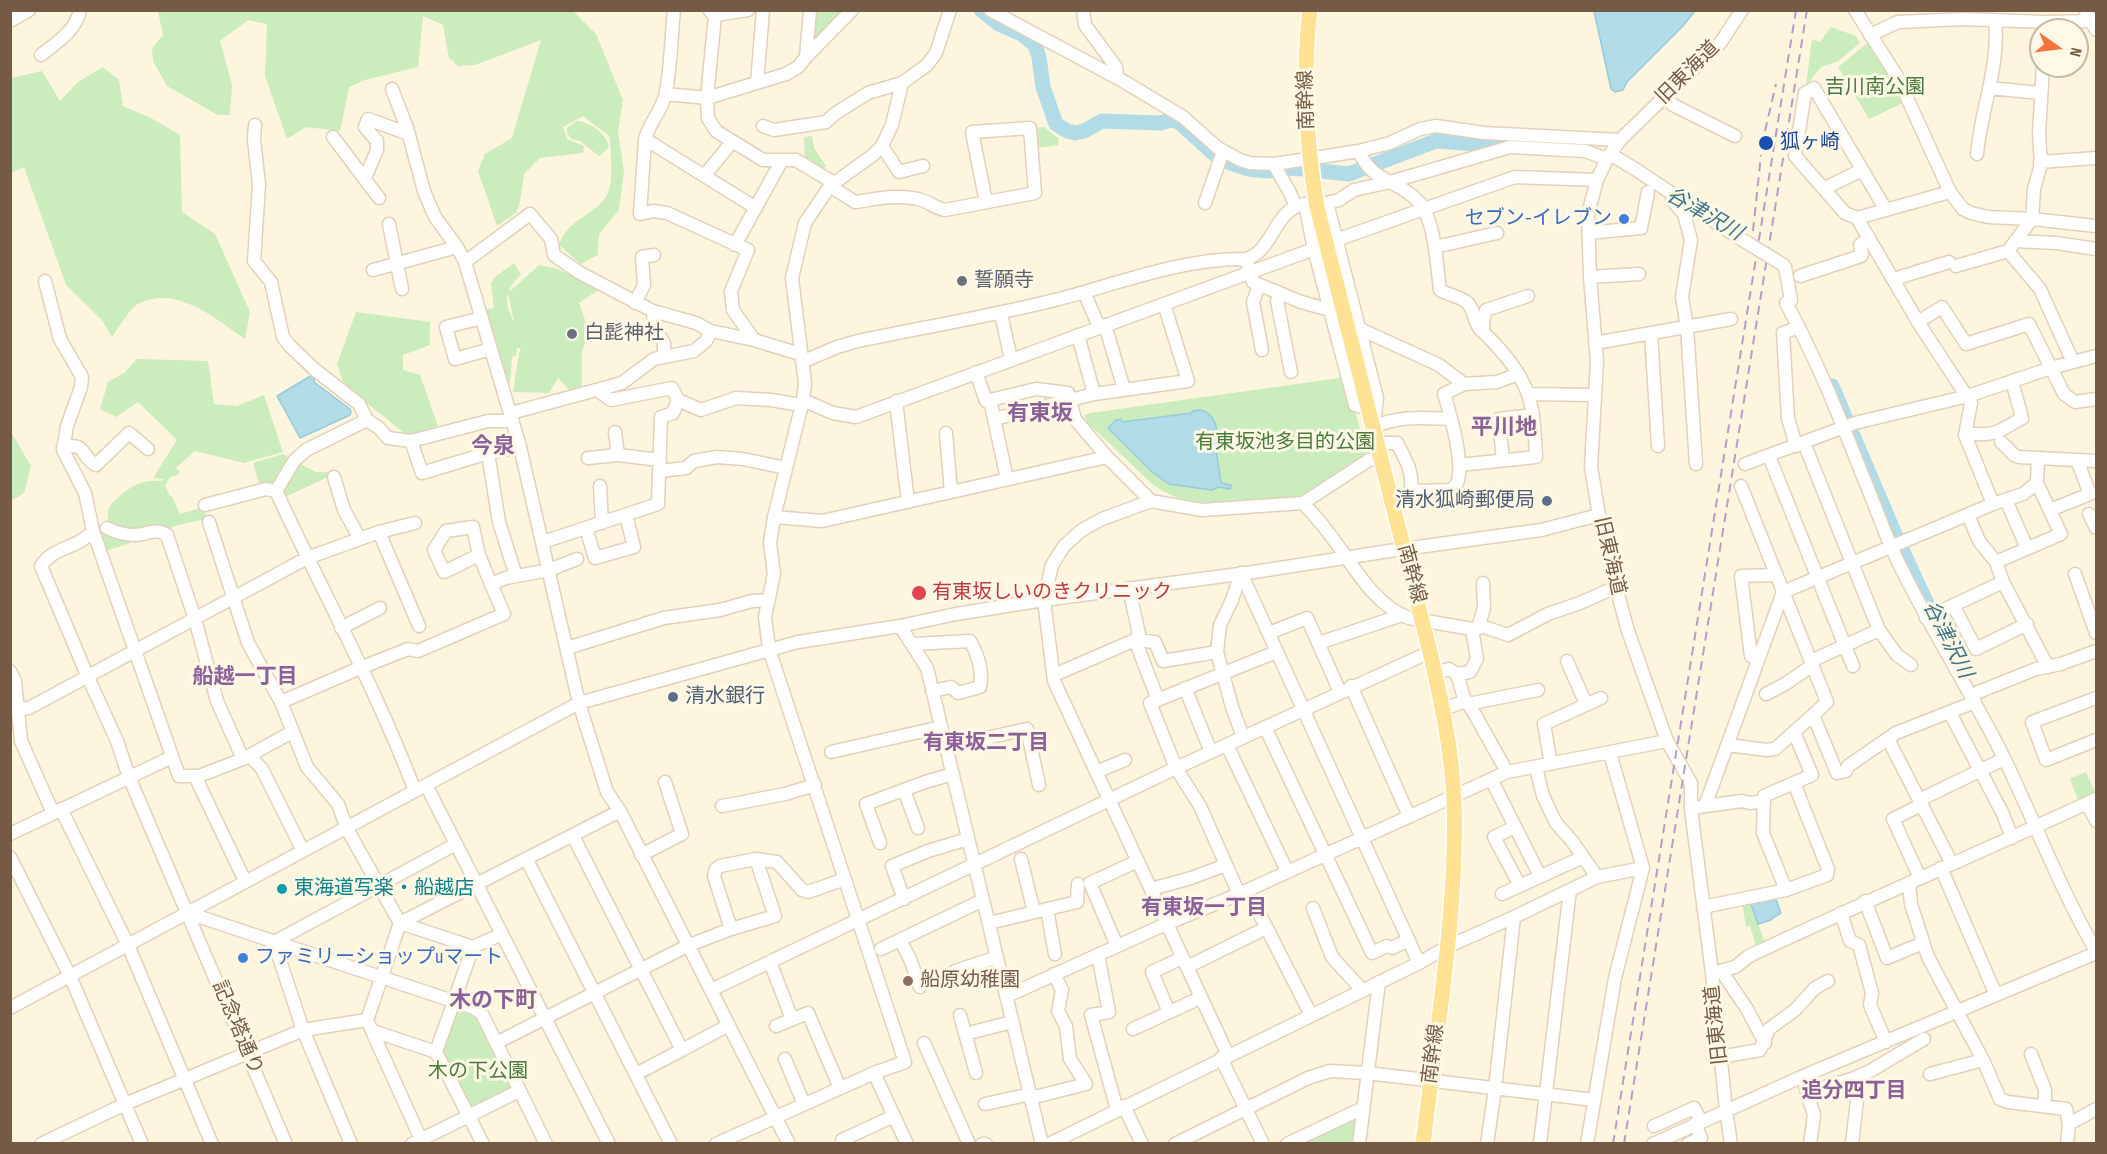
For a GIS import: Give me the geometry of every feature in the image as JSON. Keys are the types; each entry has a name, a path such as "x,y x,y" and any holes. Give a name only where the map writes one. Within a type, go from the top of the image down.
{"main road":[{"name":"南幹線","path":"1310,10 1305,75 1309,160 1317,207 1435,673 1443,709 1454,798 1454,860 1447,947 1423,1143"}],"street":[{"path":"10,21 29,10"},
{"path":"41,55 67,35 80,15 80,10"},
{"path":"674,10 666,94 661,109 648,128 645,139 640,213 667,213 748,250 731,291 733,310 754,340"},
{"path":"748,10 712,13 707,98 708,118 716,131 763,160 796,160 832,185 841,195 855,202 901,196 922,199 934,207 945,210 1035,193 1030,128 972,132 986,202"},
{"path":"757,83 763,10"},
{"path":"806,57 810,10"},
{"path":"666,94 707,98 786,74 798,67 852,10"},
{"path":"763,126 774,130 826,122 868,93 902,83 927,65 936,53 950,10"},
{"path":"990,10 1118,78 1183,117 1223,151 1240,160 1258,164 1309,160 1359,151 1389,143 1420,129 1436,126 1484,133 1620,140"},
{"path":"1083,10 1085,25 1116,67 1118,78"},
{"name":"旧東海道","path":"1731,1143 1720,1057 1717,972 1703,907 1691,783 1667,741 1628,631 1599,515 1591,467 1597,361 1587,233 1588,214 1597,180 1608,156 1620,140 1721,42 1742,10"},
{"path":"1855,10 1902,86 1956,203 1971,213 1988,217 2097,226"},
{"path":"1870,35 1898,22 1963,19 2029,21"},
{"path":"1977,154 1997,39 1995,20"},
{"path":"2012,246 2032,219 2034,189 2040,162 2039,134 2043,78"},
{"path":"716,1143 874,1073 905,1062 769,650 765,617 774,574 770,543 774,517 805,383 792,278 805,223 832,185 882,146 892,125 902,83"},
{"path":"1886,210 1814,88 1805,93 1795,156 1845,213 1857,218 1918,321 1968,396 1971,403 1966,433 1993,504"},
{"path":"1989,88 2042,93"},
{"path":"392,89 409,134 424,192 435,217 465,262 512,417 579,703 607,792 620,812 789,1143"},
{"path":"1665,97 1673,105 1735,136"},
{"path":"365,178 377,150 377,141 365,127 368,120 409,134"},
{"path":"255,125 254,139 259,185 254,261 271,282 283,337 314,369 359,404 367,420 388,438 411,441 512,417 622,383 654,359 694,351 706,341 711,331"},
{"path":"333,137 379,198"},
{"path":"645,139 756,208"},
{"path":"704,176 732,142"},
{"path":"882,146 899,172 923,166"},
{"path":"1374,428 1377,398 1327,203 1339,200 1354,190 1390,182 1509,147 1585,151 1608,156 1635,169 1782,264 1785,267 1791,300 1786,303 1850,425 1892,548 1926,618 1973,698 2004,759 2081,924 2097,952 1801,1077 1653,1143"},
{"path":"1205,203 1223,151"},
{"path":"1359,151 1364,164 1373,173 1418,200 1424,208 1435,247 1440,290 1466,302 1472,309 1479,328 1500,348 1518,374 1528,394 1533,415 1536,457 1459,465"},
{"path":"2040,162 2096,158"},
{"path":"735,244 782,160"},
{"path":"1275,164 1295,206"},
{"path":"1825,188 1862,170"},
{"path":"1336,240 1515,177 1597,180"},
{"path":"1587,233 1641,228 1648,192"},
{"path":"1857,218 1950,192"},
{"path":"1675,196 1672,200 1684,214 1691,240 1682,297 1687,327 1696,464"},
{"path":"1248,266 1262,250 1270,234 1285,215 1295,206 1305,204 1314,249 1355,405 1369,409"},
{"path":"465,262 530,214 551,239 554,255 580,273 634,303 696,323 711,331 754,340 801,358 858,341 1001,314 1186,265 1223,259 1248,266"},
{"path":"389,224 402,290"},
{"path":"1435,247 1497,233"},
{"path":"1800,276 1861,256 1860,244 1869,238"},
{"path":"1893,279 2012,246 2056,243 2097,249"},
{"path":"2012,246 2040,289 2073,362"},
{"path":"373,270 457,247"},
{"path":"597,390 611,400 672,388 678,400 701,410 736,398 802,403 856,417 1164,304 1248,266 1314,249"},
{"path":"634,303 644,285 642,257 654,255"},
{"path":"1248,266 1253,282 1280,294 1330,310"},
{"path":"1590,277 1639,274"},
{"path":"45,281 60,339 82,377 81,387 67,426 63,450 85,493 93,531 179,776 195,776 247,758 292,732"},
{"path":"1259,285 1253,302 1262,350"},
{"path":"1084,292 1102,326 1124,389"},
{"path":"1280,294 1278,301 1291,372"},
{"path":"1484,332 1483,321 1486,310 1528,296"},
{"path":"994,419 1094,394 1188,381 1164,304"},
{"path":"1918,321 1942,307 1966,344 2029,324 2064,394 2075,402 2097,399"},
{"path":"653,311 654,328 664,343 664,356"},
{"path":"1001,314 1011,359"},
{"path":"482,318 446,327 455,359 491,349"},
{"path":"1595,343 1731,319"},
{"path":"1799,327 1783,333 1788,418 1879,630 1897,655 1911,665"},
{"path":"1360,329 1439,365 1464,384"},
{"path":"1651,333 1658,446"},
{"path":"1078,335 1094,394"},
{"path":"1745,464 1850,425 1968,396 2051,368 2097,356"},
{"path":"976,372 986,401 1036,389 1068,393 1075,419 1107,457 1151,501"},
{"path":"1263,1143 1246,1109 1151,889 1054,681 1044,600 1052,565 1064,546 1076,535 1102,519 1151,501 1202,510 1303,503 1379,451 1397,443 1411,469 1411,487 1417,491 1451,490 1457,483 1459,465 1444,394 1464,384 1497,382 1518,374"},
{"path":"1966,433 1984,436 1995,434 2022,418 2012,381"},
{"path":"1528,394 1595,395"},
{"path":"543,542 658,504 661,417 673,413 678,400"},
{"path":"990,400 1007,479"},
{"path":"896,401 908,502"},
{"path":"1503,460 1499,419 1533,415"},
{"path":"1374,428 1384,422 1404,417 1451,419"},
{"path":"276,491 294,461 306,450 367,420"},
{"path":"615,432 618,455"},
{"path":"63,447 75,444 79,446 96,465 129,433 148,449"},
{"path":"946,433 951,492"},
{"path":"411,441 422,472 488,453 520,447"},
{"path":"2001,442 2014,455 2097,461"},
{"path":"488,453 499,522 516,576"},
{"path":"588,458 618,455 660,465 686,468 694,461 717,458 743,459 786,468"},
{"path":"1768,456 1853,666"},
{"path":"774,517 822,522 1107,457"},
{"path":"1996,562 2061,534 2037,483 2038,458"},
{"path":"2050,510 2090,494 2077,460"},
{"path":"334,477 344,510 360,539"},
{"path":"1705,806 1783,592 1993,504 2023,494 2037,483"},
{"path":"600,486 602,523"},
{"path":"1728,745 1775,749 1827,702 1741,486"},
{"path":"205,505 266,489 276,491"},
{"path":"276,491 397,744 420,788 456,844 609,1143"},
{"path":"2006,500 2027,548"},
{"path":"1303,503 1328,531 1364,583 1402,615 1423,622 1484,627 1508,635 1548,614 1581,603 1616,587"},
{"path":"2089,514 2097,528"},
{"path":"586,528 595,558 634,547 626,515"},
{"path":"10,1008 579,703 798,642 1044,600 1540,530 1599,515"},
{"path":"1968,515 1979,541 1996,562 2003,582 2048,667"},
{"path":"208,522 248,643 281,702 306,767 339,804 347,829 400,922 473,947 502,934"},
{"path":"14,710 29,708 307,558 379,532 415,523"},
{"path":"106,528 113,532 132,535 157,531 167,535 195,619 217,701 247,758 262,769 303,851"},
{"name":"記念塔通り","path":"93,531 85,540 48,555 41,567 117,741 129,777 286,1143"},
{"path":"379,532 420,626"},
{"path":"281,702 408,650 418,651 504,614 478,555"},
{"path":"490,584 549,570 577,559"},
{"path":"1241,573 1419,963"},
{"path":"1241,573 1220,625 1217,652 1243,737"},
{"path":"1758,659 1751,656 1741,576 1776,574"},
{"path":"2075,574 2097,633"},
{"path":"1926,618 2003,582"},
{"path":"1457,674 1470,672 1477,659 1475,628 1484,608 1483,583"},
{"path":"1129,588 1139,634 1135,640"},
{"path":"567,648 664,618 768,600"},
{"path":"1953,605 1976,649 2027,624"},
{"path":"341,628 380,608"},
{"path":"1319,643 1402,615"},
{"path":"1269,633 1307,618 1409,816"},
{"path":"900,626 927,668 1042,1143"},
{"path":"1766,694 1785,684 1812,663 1879,630"},
{"path":"1054,675 1135,640 1155,642 1163,661 1217,652"},
{"path":"1135,640 1158,700"},
{"path":"913,644 970,641 975,651 982,677 980,687 958,693 951,687 932,691"},
{"path":"1239,894 1200,806 1176,768 1150,703 1276,652"},
{"path":"711,990 1303,708 1430,652"},
{"path":"1813,715 1837,773 1846,771 1848,766 1896,734 1950,712 1973,698 2036,669 2096,653"},
{"path":"1567,661 1586,704"},
{"path":"1435,673 1449,669 1457,674 1467,703 1507,772"},
{"path":"10,671 15,681 14,710 21,741 128,945 212,1143"},
{"path":"1185,688 1211,752"},
{"path":"1443,709 1538,690"},
{"path":"1551,764 1544,724 1601,698"},
{"path":"2097,698 2032,722 2046,760 2097,740"},
{"path":"1950,712 1978,770 2003,814 2012,838"},
{"path":"831,752 941,727"},
{"path":"1265,727 1372,953 1387,946 1392,948 1409,940"},
{"path":"946,747 1027,729 1040,785"},
{"path":"1786,890 1763,833 1764,796 1812,775 1794,732"},
{"path":"1888,739 1920,802 1996,995"},
{"path":"1006,996 1454,798 1507,772 1667,741"},
{"path":"1227,744 1287,870"},
{"path":"1587,1143 1615,978 1643,868 1610,753"},
{"path":"10,834 172,757"},
{"path":"2004,759 1978,770 1893,819 1915,880 1911,904 1928,957 1983,1060 2000,1099 2045,1107 2066,1108 2069,1124 2067,1143"},
{"path":"1096,772 1125,760"},
{"path":"1536,767 1543,796 1556,823 1597,877"},
{"path":"880,843 866,804 953,774"},
{"path":"195,776 245,881"},
{"path":"1491,779 1540,876"},
{"path":"641,855 682,834 665,782"},
{"path":"1703,907 1786,890 1827,875 1828,868 1794,783"},
{"path":"722,806 785,794 815,785"},
{"path":"904,790 918,828"},
{"path":"1692,809 1742,801 1750,803 1764,801"},
{"path":"1765,1042 1747,1009 1717,972 1735,967 1749,956 1865,901 2092,801 2097,821"},
{"path":"519,1091 419,1142 370,1025 380,977 400,922 620,812"},
{"path":"1515,827 1494,837 1520,886"},
{"path":"573,836 682,1050"},
{"path":"904,899 892,866 928,851 968,839"},
{"path":"274,942 456,844"},
{"path":"10,857 70,976 142,1143"},
{"path":"1502,894 1583,857"},
{"path":"731,929 714,876 716,869 720,866 756,859 777,862 802,890 808,892 845,879"},
{"path":"496,1043 687,946 731,929 775,916 756,859"},
{"path":"1021,859 1034,912"},
{"path":"527,860 671,1143"},
{"path":"1117,946 1090,883 1138,861"},
{"path":"1151,889 1226,865"},
{"path":"1049,1143 1419,963 1447,947 1597,877 1643,868"},
{"path":"989,923 1077,902 1078,884"},
{"path":"1540,1143 1570,890"},
{"path":"881,949 983,900"},
{"path":"1865,901 1887,958 1923,943"},
{"path":"1256,907 1311,1015"},
{"path":"1313,908 1332,957 1362,990"},
{"path":"1047,909 1055,954"},
{"path":"188,913 474,1008 482,1014 546,1143"},
{"path":"1841,913 1850,941 1859,945 1872,993 1870,1005 1891,1059"},
{"path":"1487,1143 1514,917"},
{"path":"1169,1012 1152,972 1184,962 1266,928"},
{"path":"900,940 920,987"},
{"path":"274,942 303,1030 351,1143"},
{"path":"436,1052 473,947"},
{"path":"1098,955 1109,1012 1091,1015 1121,1108 1142,1143"},
{"path":"956,971 997,957"},
{"path":"770,962 792,1019"},
{"path":"985,1104 1086,1084 1070,1059 1066,1026 1058,1011 1062,990 1054,974"},
{"path":"1720,1057 1760,1050 1770,1029 1795,1010 1815,988 1828,981"},
{"path":"1359,1143 1379,982"},
{"path":"1133,1029 1200,998"},
{"path":"776,1026 808,1013 840,1088"},
{"path":"960,1015 976,1073"},
{"path":"965,1034 1012,1022"},
{"path":"41,1143 125,1104 303,1030 370,1025 436,1052 483,1143"},
{"path":"636,1074 729,1025"},
{"path":"1809,1092 1852,1079 1924,1039"},
{"path":"924,1043 969,1143"},
{"path":"2031,1054 2046,1090 2045,1107"},
{"path":"785,1059 804,1104"},
{"path":"1930,1074 1983,1060"},
{"path":"1175,1143 1199,1138 1246,1109 1320,1073 1345,1070 1594,1100"},
{"path":"874,1073 907,1143"},
{"path":"1801,1077 1809,1092 1814,1115 1810,1143"},
{"path":"1852,1079 1857,1100 1852,1143"},
{"path":"1287,1143 1363,1108"},
{"path":"1654,1126 1694,1108 1701,1138 1688,1143"},
{"path":"2069,1124 2097,1109"},
{"path":"844,1143 842,1140 894,1116"}],"green space":[{"path":"158,11 573,11 596,34 623,100 618,131 624,172 619,210 599,234 598,255 581,264 559,245 562,237 572,225 604,200 610,187 609,136 583,116 563,127 567,139 584,146 583,153 540,158 524,174 516,213 497,226 478,171 485,154 512,138 541,40 475,65 458,66 449,58 443,25 423,16 418,67 365,80 349,87 340,131 306,127 287,139 265,76 267,24 248,20 220,41 232,85 230,115 218,115 167,86 153,61 152,48 163,35"},
{"path":"813,11 844,11 813,46"},
{"name":"吉川南公園","path":"1831,27 1856,36 1860,43 1837,62 1821,67 1806,86 1812,39 1820,42"},
{"name":"吉川南公園","path":"1870,41 1905,102 1869,119 1838,67"},
{"path":"103,67 119,80 123,106 151,118 180,135 182,212 215,234 250,312 245,339 195,306 167,298 152,299 135,306 112,337 102,320 66,285 24,167 11,173 11,78 42,71 60,101 78,82"},
{"path":"577,121 592,126 608,142 609,147 599,156 580,141 571,139 567,128"},
{"path":"1044,127 1059,139 1058,145 1036,148 1035,128"},
{"path":"812,136 814,148 826,166 822,170 805,159 804,137"},
{"path":"514,263 521,274 508,293 539,265 558,269 600,289 579,303 590,334 582,350 582,386 570,391 558,378 549,393 513,392 521,349 517,348 516,356 512,357 510,382 506,383 484,310 494,308 491,283 495,277","holes":["508,294 514,322 508,308"]},
{"path":"356,312 430,322 430,345 403,355 403,370 420,375 438,426 408,436 344,385 337,364"},
{"path":"137,359 208,361 214,404 237,406 264,395 283,452 244,463 195,451 176,468 179,471 178,475 170,477 165,486 180,514 200,508 205,514 205,521 174,526 168,531 137,534 110,527 108,512 117,498 136,485 164,479 153,478 177,440 138,402 116,417 100,409 108,382 124,373"},
{"name":"有東坂池多目的公園","path":"1347,377 1366,454 1306,498 1207,504 1177,498 1150,482 1087,422 1084,415 1090,413"},
{"path":"10,430 31,466 24,493 11,501"},
{"path":"283,454 292,460 277,484 260,486 253,463"},
{"path":"296,462 316,472 329,472 330,476 283,498 281,486"},
{"path":"105,529 128,537 130,543 103,552 98,532"},
{"path":"2086,772 2096,795 2079,802 2070,779"},
{"path":"1750,901 1765,943 1757,949 1750,926 1746,927 1742,902"},
{"name":"木の下公園","path":"456,1007 471,1013 480,1021 513,1088 469,1110 442,1056 442,1046"},
{"path":"1356,1120 1354,1143 1303,1143"}],"water":[{"path":"1594,10 1695,11 1627,82 1623,90 1615,92 1611,89"},
{"path":"314,374 314,382 351,412 350,415 300,438 277,396"},
{"path":"1200,410 1209,414 1215,422 1217,432 1215,442 1221,483 1231,485 1230,489 1218,487 1212,490 1169,484 1152,472 1108,428 1116,420 1121,419 1122,422"},
{"path":"1775,897 1781,913 1771,920 1758,924 1750,901"}],"waterway":[{"name":"谷津沢川","path":"981,10 999,24 1022,34 1035,45 1043,87 1056,124 1075,133 1084,131 1102,121 1160,123 1171,120 1179,122 1214,154 1225,161 1248,169 1268,171 1294,168 1349,174 1436,141 1522,144"},
{"name":"谷津沢川","path":"1832,386 1897,539 1937,625"}],"railway":[{"path":"1613,1144 1796,10"},
{"path":"1624,1144 1807,10"},
{"path":"1765,131 1776,84"},
{"path":"1753,231 1761,155"}],"place":[{"name":"狐ヶ崎","path":"1766,143"},
{"name":"セブン-イレブン","path":"1624,219"},
{"name":"誓願寺","path":"962,281"},
{"name":"白髭神社","path":"572,334"},
{"name":"清水狐崎郵便局","path":"1547,501"},
{"name":"有東坂しいのきクリニック","path":"919,593"},
{"name":"清水銀行","path":"673,697"},
{"name":"東海道写楽・船越店","path":"282,889"},
{"name":"ファミリーショップuマート","path":"243,958"},
{"name":"船原幼稚園","path":"908,981"}],"district":[{"name":"有東坂","path":"1040,414"},
{"name":"平川地","path":"1504,428"},
{"name":"今泉","path":"493,447"},
{"name":"船越一丁目","path":"245,678"},
{"name":"有東坂二丁目","path":"986,744"},
{"name":"有東坂一丁目","path":"1204,909"},
{"name":"木の下町","path":"493,1001"},
{"name":"追分四丁目","path":"1854,1092"}]}
